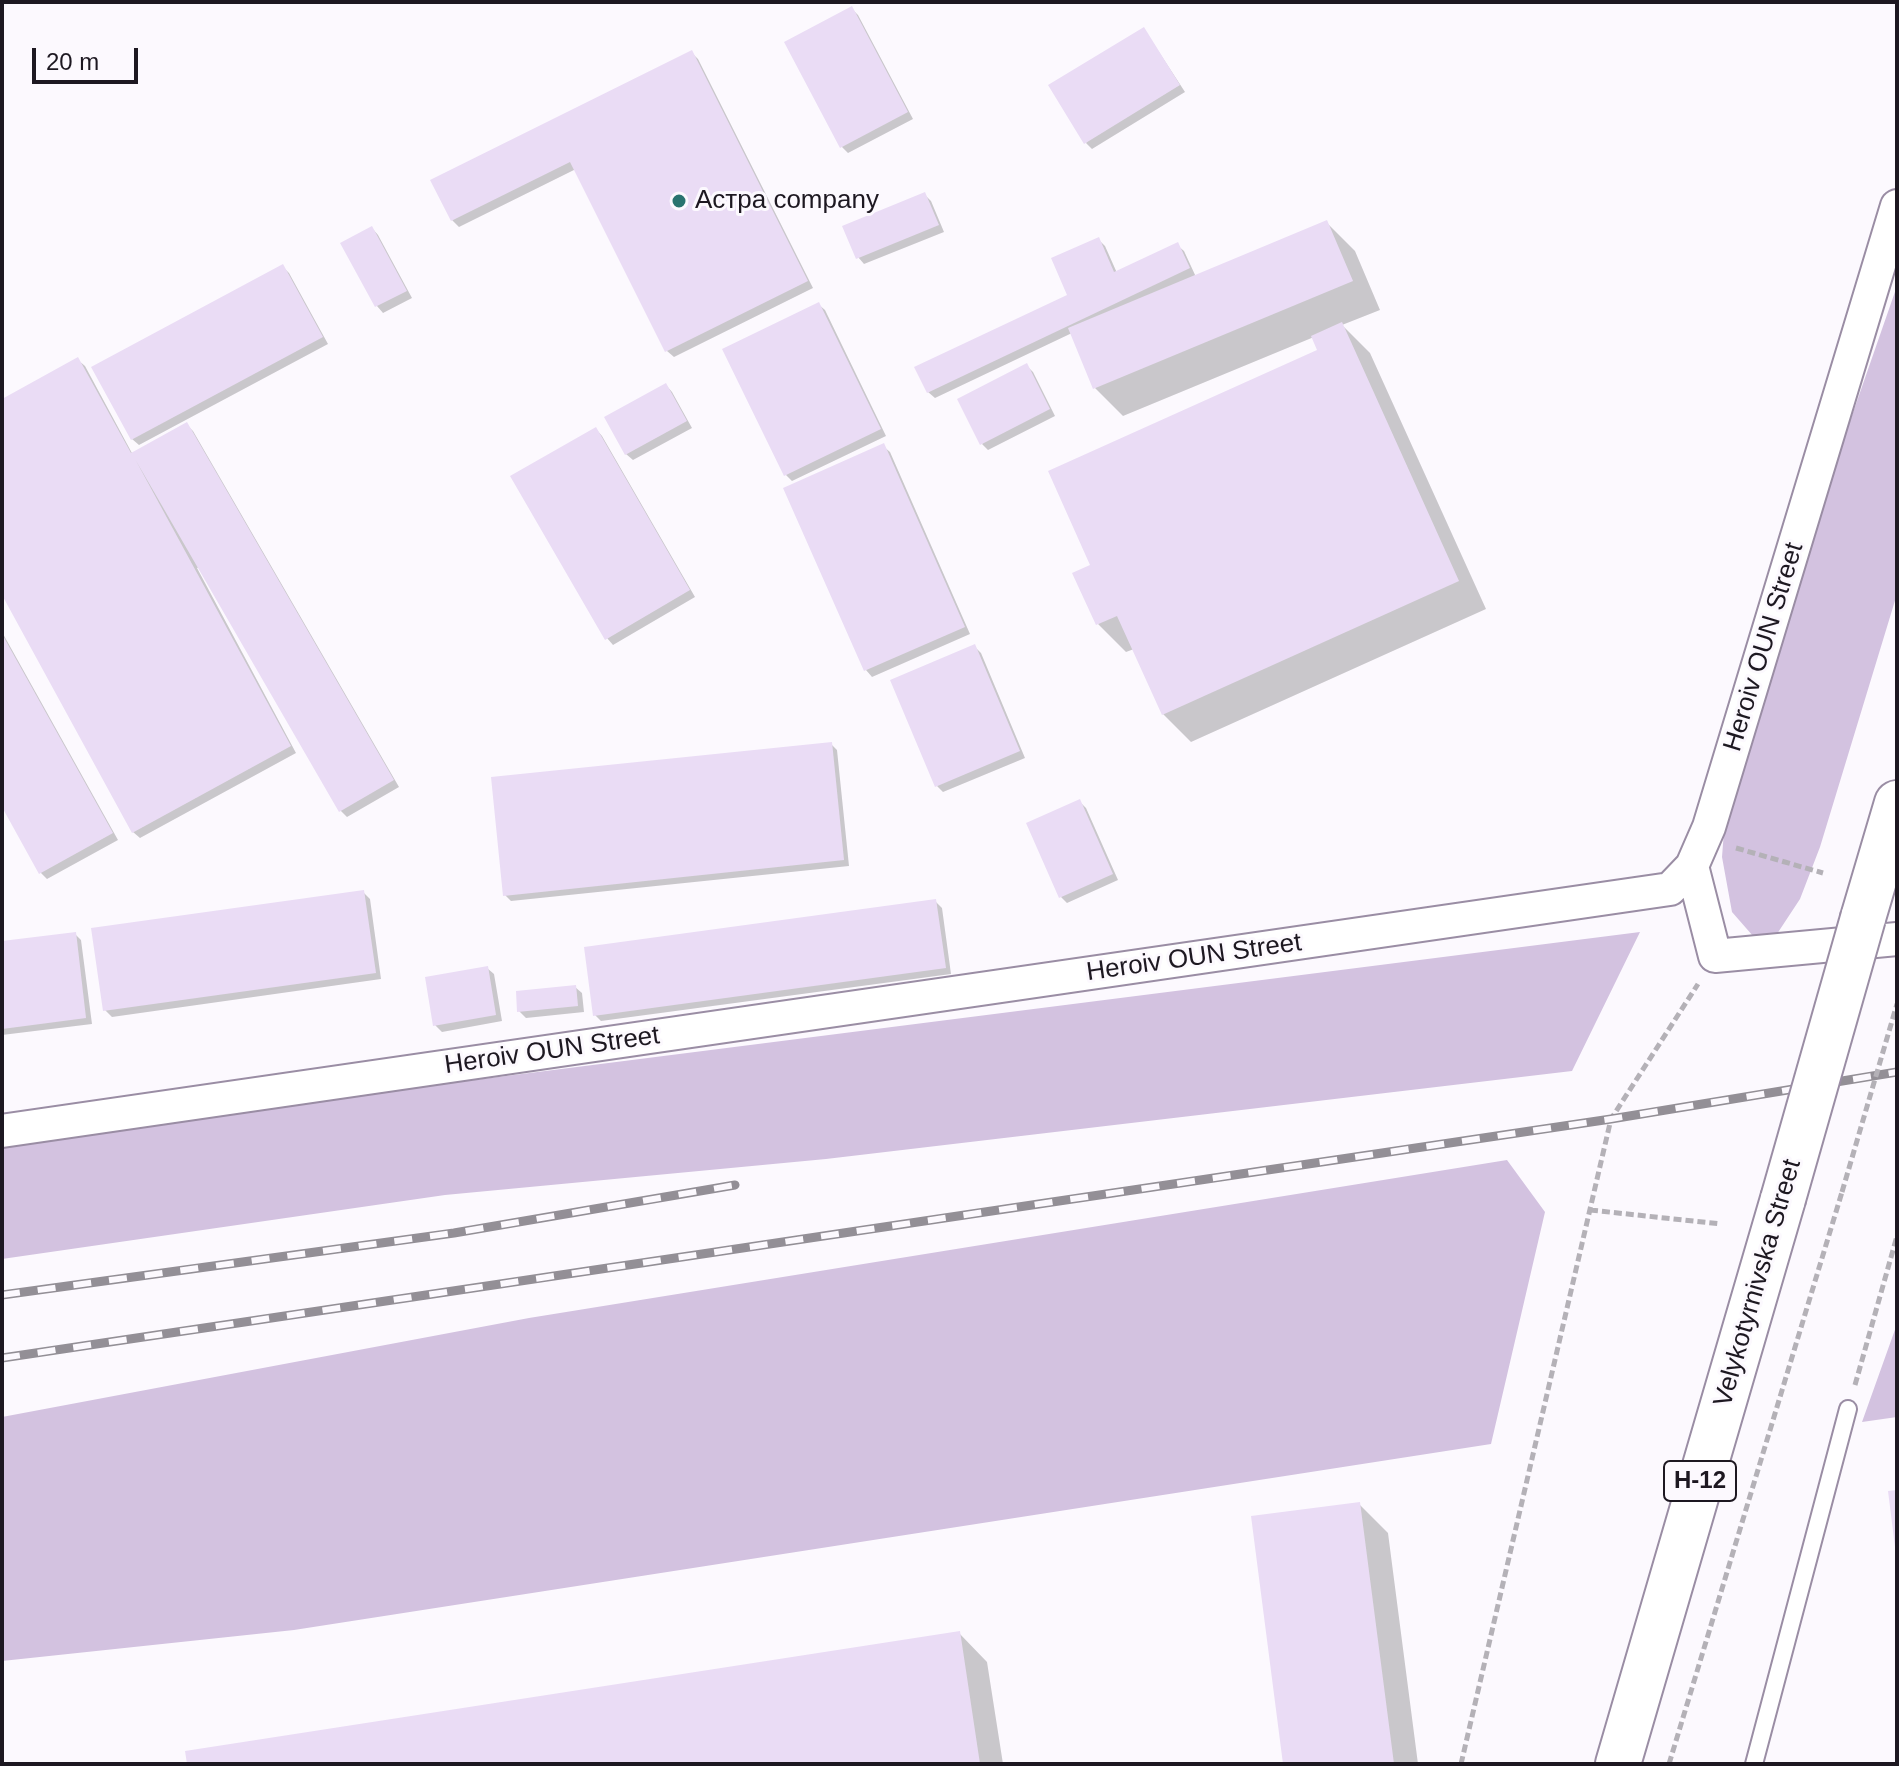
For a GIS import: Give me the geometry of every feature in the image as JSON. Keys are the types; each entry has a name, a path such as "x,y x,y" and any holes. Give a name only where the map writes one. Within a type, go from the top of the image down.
{"main road":[{"name":"Velykotyrnivska Street","path":"1618,1764 1783,1199 1880,928 1897,803"}],"street":[{"name":"Heroiv OUN Street","path":"2,1131 1670,889 1698,852 1897,206"},
{"path":"1698,852 1715,956 1880,928"}],"lane":[{"path":"1754,1764 1848,1409"}],"path":[{"path":"1698,852 1823,873"},
{"path":"1461,1764 1611,1119 1715,956"},
{"path":"1669,1764 1897,1004"},
{"path":"1590,1210 1721,1224"},
{"path":"1848,1409 1897,1236"}],"shaded area":[{"path":"1897,286 1897,594 1820,847 1800,899 1773,940 1753,936 1732,912 1722,857 1727,792 1816,519"},
{"path":"1640,932 1572,1071 826,1159 445,1195 2,1259 2,1140"},
{"path":"1507,1160 1545,1212 1491,1444 294,1630 2,1661 2,1417 529,1318"},
{"path":"1897,1324 1897,1417 1862,1422"}],"building":[{"path":"852,6 908,112 840,148 784,42"},
{"path":"1144,27 1180,85 1084,144 1048,85"},
{"name":"Астра company","path":"692,50 808,281 665,352 570,162 451,221 430,180"},
{"path":"925,192 939,225 856,259 842,226"},
{"path":"1327,220 1353,281 1093,389 1068,328"},
{"path":"372,226 407,291 375,307 340,243"},
{"path":"1099,237 1114,272 1178,242 1190,268 927,393 914,367 1067,295 1051,258"},
{"path":"283,264 323,337 131,440 91,367"},
{"path":"819,302 881,429 784,476 722,349"},
{"path":"1342,322 1459,581 1162,715 1117,616 1096,625 1072,573 1090,565 1048,471 1317,350 1311,336"},
{"path":"78,357 131,453 187,422 394,780 339,812 135,459 291,746 132,833 2,595 2,399"},
{"path":"1027,363 1050,409 980,445 957,399"},
{"path":"666,383 687,421 625,455 604,417"},
{"path":"596,427 690,590 605,640 510,476"},
{"path":"884,443 965,627 864,671 783,488"},
{"path":"2,634 113,833 39,874 2,807"},
{"path":"975,644 1020,751 935,787 890,680"},
{"path":"832,742 844,860 503,896 491,777"},
{"path":"1080,799 1113,874 1059,898 1026,823"},
{"path":"364,890 376,973 103,1011 91,928"},
{"path":"936,899 946,968 593,1016 584,947"},
{"path":"76,932 86,1018 2,1029 2,941"},
{"path":"488,966 496,1015 433,1026 425,977"},
{"path":"576,985 578,1006 517,1012 516,991"},
{"path":"1897,1490 1897,1547 1895,1547 1888,1491"},
{"path":"1360,1502 1394,1764 1283,1764 1251,1516"},
{"path":"960,1631 980,1764 187,1764 185,1751"}],"railway":[{"path":"2,1358 1611,1119 1897,1072"},
{"path":"2,1295 454,1233 735,1185"}],"place":[{"name":"Астра company","path":"679,201"}]}
